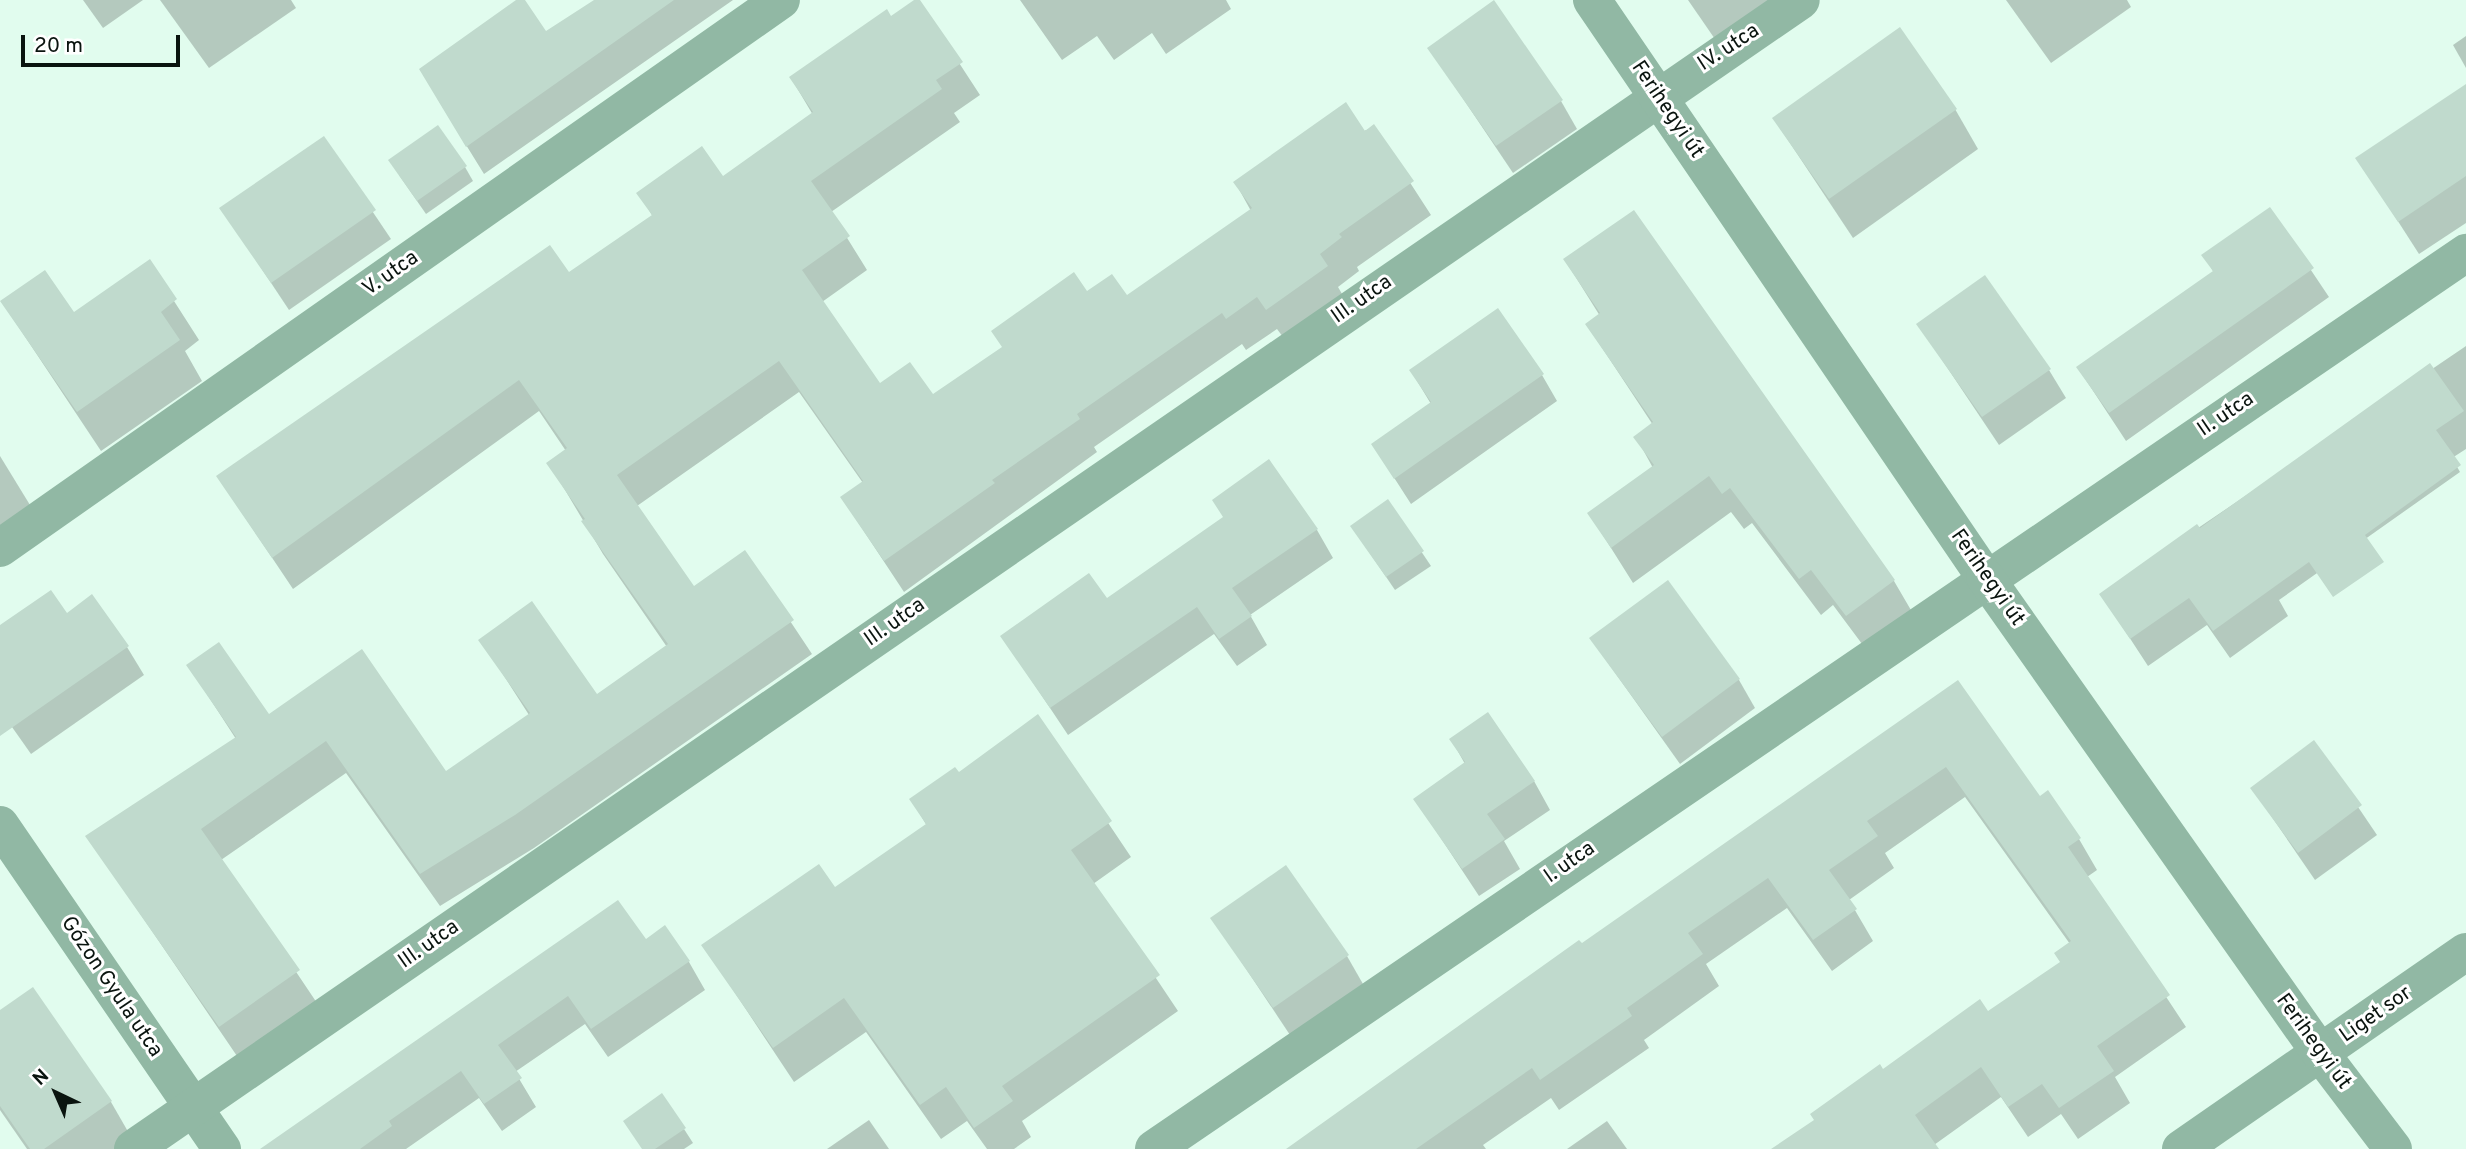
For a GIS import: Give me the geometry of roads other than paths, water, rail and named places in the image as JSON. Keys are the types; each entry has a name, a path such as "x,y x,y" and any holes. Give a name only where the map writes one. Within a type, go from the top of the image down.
{"street":[{"name":"V. utca","path":"0,548 781,0"},
{"name":"Ferihegyi út","path":"1591,0 1985,577 2320,1054 2393,1149"},
{"name":"IV. utca","path":"1657,96 1801,0"},
{"name":"III. utca","path":"133,1149 1657,96"},
{"name":"II. utca","path":"1985,577 2466,253"},
{"name":"I. utca","path":"1154,1149 1985,577"},
{"name":"Gózon Gyula utca","path":"0,825 222,1149"},
{"name":"Liget sor","path":"2181,1149 2466,952"}]}
